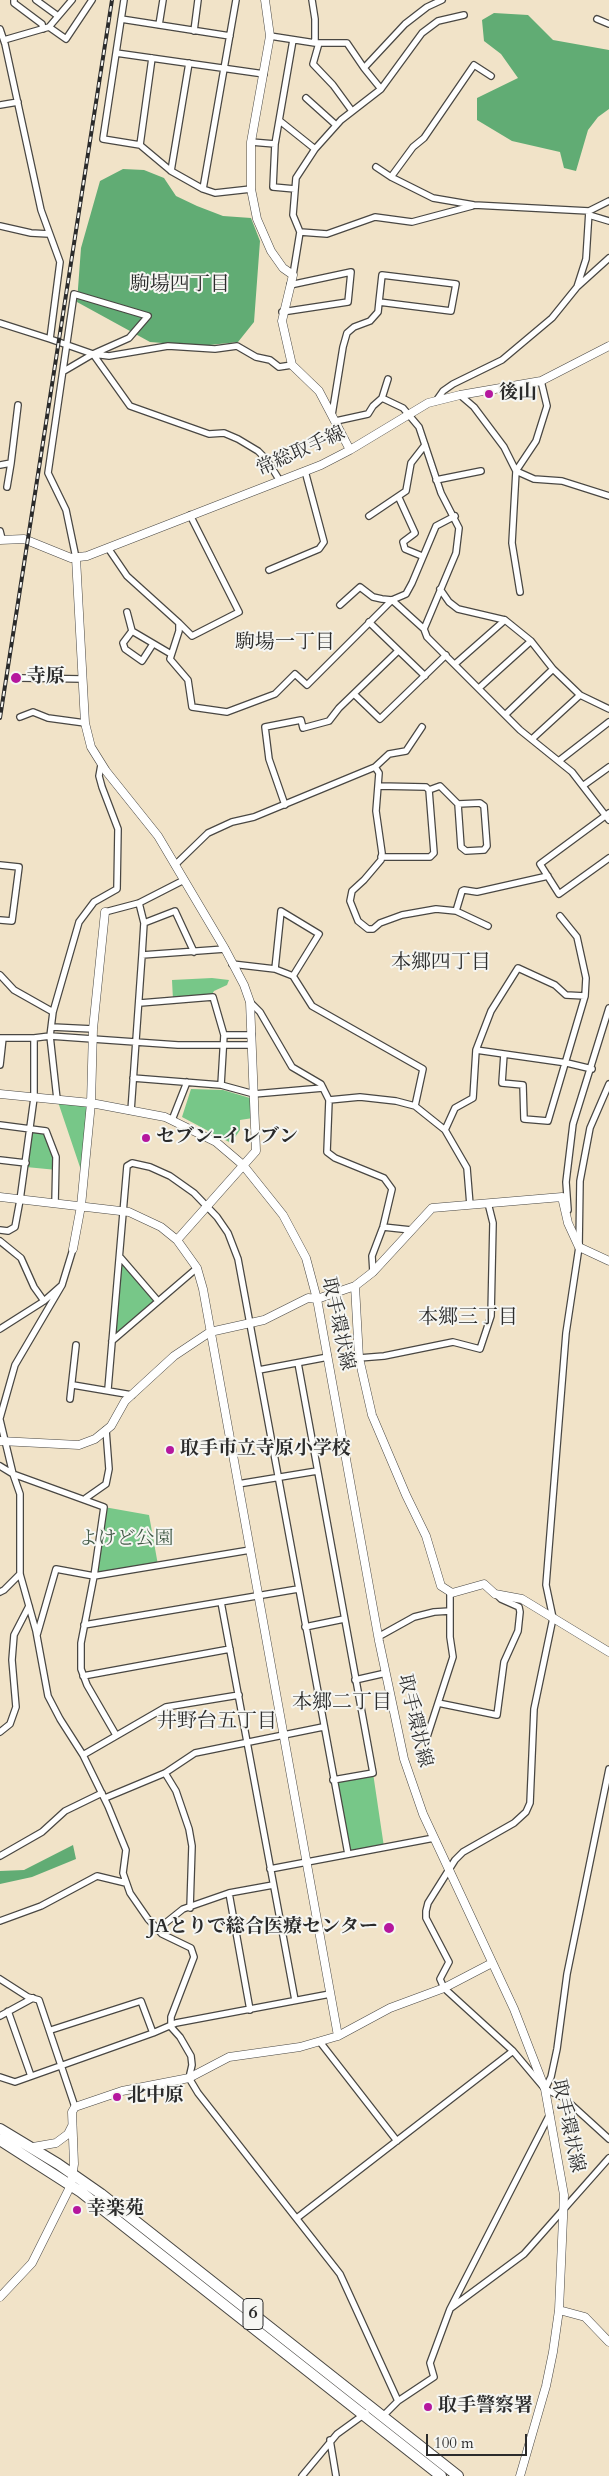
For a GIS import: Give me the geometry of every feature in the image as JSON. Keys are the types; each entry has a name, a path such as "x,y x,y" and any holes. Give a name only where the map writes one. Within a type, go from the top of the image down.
{"highway":[{"name":"6","path":"0,2129 33,2147 73,2174 368,2410 441,2476"},
{"name":"6","path":"0,2140 71,2185 368,2410 383,2416 458,2476"}],"street":[{"path":"14,0 14,3 46,28 66,39 92,0"},
{"path":"36,0 58,16"},
{"path":"4,40 46,28 72,0"},
{"path":"124,0 103,139 140,145 171,171 203,189 215,193 251,189"},
{"path":"159,25 163,0"},
{"path":"194,31 198,0"},
{"path":"203,189 226,68 236,0"},
{"path":"266,0 270,36 251,142 251,189 257,219 271,251 283,268 293,274"},
{"path":"312,0 317,43 314,64 333,85 352,111"},
{"path":"364,68 405,24 442,0"},
{"path":"350,450 319,391 292,365 282,321 282,312 293,274 300,232 293,215 296,178 316,149 336,126 381,89 422,33 438,21 464,15"},
{"path":"122,19 230,36"},
{"path":"597,19 609,24"},
{"path":"0,29 41,210 60,262 50,339"},
{"path":"270,36 317,43 347,44 381,89"},
{"path":"293,40 275,144 273,187 295,189"},
{"path":"116,53 264,74"},
{"path":"140,145 152,58"},
{"path":"171,171 189,63"},
{"path":"391,178 413,147 424,138 474,65 491,76"},
{"path":"306,98 336,126"},
{"path":"0,105 18,102"},
{"path":"280,121 316,149"},
{"path":"251,142 275,144"},
{"path":"376,167 391,178 433,198 474,205 589,213 609,221"},
{"path":"589,213 609,201"},
{"path":"300,232 327,234 375,217 412,222 474,205"},
{"path":"577,286 586,259 589,213"},
{"path":"0,226 31,233 50,234"},
{"path":"436,401 443,391 453,384 502,360 552,318 577,286 609,258"},
{"path":"282,312 348,302 351,272 290,285"},
{"path":"334,418 343,346 347,333 354,327 370,322 378,312 379,302 382,275 456,284 451,311 379,302"},
{"path":"64,371 92,354 129,338 148,316 74,294 48,474 66,510 76,558 85,723 91,747 101,765 147,820 225,949 244,984 250,1002 256,1151 177,1240"},
{"path":"0,323 68,344 92,354 109,356 168,346 215,349 237,346 256,357 270,360 279,367 292,365"},
{"name":"常総取手線","path":"76,558 108,548 305,471 350,450 410,413 436,401 541,381 609,346"},
{"path":"92,354 130,406 209,434 224,434 238,439 258,451 267,460 280,481"},
{"path":"334,418 368,414 372,406 382,398 388,379"},
{"path":"516,471 536,441 547,406 541,381"},
{"path":"460,395 474,407 504,447 516,471 512,543 520,592"},
{"path":"382,398 395,403 410,413 419,426 436,480 455,516 459,528 460,539 424,629"},
{"path":"7,487 18,406"},
{"path":"369,516 406,491 411,464 425,444"},
{"path":"0,465 11,464"},
{"path":"270,570 319,549 324,542 305,471"},
{"path":"436,480 481,471"},
{"path":"516,471 534,479 562,481 609,496"},
{"path":"398,498 415,533 403,542 405,549 422,556"},
{"path":"108,548 127,576 192,636 239,612 190,515"},
{"path":"179,623 179,631 170,659 188,680 192,707 226,712 275,694 295,674 307,685 392,600 406,594 436,526 455,516"},
{"path":"0,531 1,540 28,540 60,554 76,558"},
{"path":"340,605 360,586 373,597 392,600 424,629 427,636 505,715 560,760 584,785 608,816 540,864 559,894 609,858"},
{"path":"440,589 449,602 458,609 505,620 531,641 553,669 580,694 609,709"},
{"path":"127,612 132,630 171,654"},
{"path":"455,664 505,620"},
{"path":"369,622 424,676"},
{"path":"132,630 123,642 125,649 142,661 154,644"},
{"path":"479,688 531,641"},
{"path":"285,805 269,759 265,728 301,720 303,728 329,721 398,651"},
{"path":"354,694 380,719 446,655"},
{"path":"505,715 553,669"},
{"path":"20,678 83,679"},
{"path":"532,739 580,694"},
{"path":"20,717 33,712 48,718 85,723"},
{"path":"560,760 609,722"},
{"path":"175,865 208,833 232,822 254,817 285,805 376,767 389,754 406,751 422,727"},
{"path":"57,1099 50,1036 52,1012 79,922 94,902 117,889 118,828 99,776 101,765"},
{"path":"376,767 379,773 376,811 382,857 364,880 352,891 350,901 358,920 368,929 373,929 380,922 402,915 436,910 456,911 488,926"},
{"path":"584,785 609,767"},
{"path":"378,786 426,787 429,790"},
{"path":"429,790 440,786 458,804 461,847 466,851 484,850 487,846 484,806 480,803 458,804"},
{"path":"382,857 430,858 434,853 429,790"},
{"path":"0,865 19,868 12,922 0,920"},
{"path":"456,911 464,890 477,892 548,876"},
{"path":"170,2027 174,2006 194,1956 191,1948 162,1934 148,1919 130,1894 123,1873 126,1850 83,1755 48,1696 29,1606 20,1574 20,1494 2,1442 0,1419 15,1365 62,1285 73,1249 81,1206 91,1104 93,1034 105,912 139,903 184,880"},
{"path":"131,1111 140,1003 144,923 139,903"},
{"path":"144,923 175,910 194,952"},
{"path":"275,969 281,911 319,934 293,976"},
{"path":"504,1054 502,1083 522,1086 524,1118 548,1121 567,1063 585,996 586,978 577,937 560,916"},
{"path":"142,955 225,949"},
{"path":"232,964 275,969 293,976 312,1006 423,1069 415,1106"},
{"path":"445,1130 455,1108 473,1098 476,1050 491,1011 518,968 555,985 566,995 585,996"},
{"path":"0,975 14,990 52,1012"},
{"path":"140,1003 213,997 224,1035 221,1085"},
{"path":"250,1002 260,1012 292,1067 321,1084 329,1100 328,1152 335,1158 384,1178 392,1189 383,1227 372,1256 373,1272"},
{"path":"568,1223 566,1182 573,1124 592,1069 609,1008"},
{"path":"52,1027 136,1041 178,1045 252,1045"},
{"path":"0,1065 1,1038 93,1034"},
{"path":"224,1035 252,1035"},
{"path":"0,1230 8,1231 15,1227 20,1200 34,1098 34,1038"},
{"path":"476,1050 567,1063 592,1069"},
{"path":"134,1078 221,1085 254,1094 323,1088"},
{"path":"172,1120 187,1082"},
{"path":"609,1084 590,1128 580,1181 579,1247 566,1332 546,1585 553,1618 534,1709 530,1804 526,1812 514,1823 463,1852 428,1903 426,1911 426,1918 449,1962 440,1979 444,1988 513,2051 545,2089 564,2098 609,2139"},
{"name":"取手環状線","path":"0,1094 91,1104 172,1120 216,1142 243,1165 283,1215 306,1258 317,1299 378,1637 404,1759 434,1838 514,2009 545,2089 550,2114 564,2195 559,2310 546,2386 520,2476"},
{"path":"329,1100 360,1097 396,1101 415,1106 445,1130 467,1168 470,1205"},
{"path":"0,1125 46,1131 56,1156 55,1203"},
{"path":"0,1160 26,1163"},
{"path":"108,1389 128,1166 132,1163 150,1167 170,1176 194,1193 228,1233 238,1260 348,1854"},
{"path":"2,1442 79,1445 95,1439 112,1426 125,1401 174,1356 210,1332 264,1320 308,1298 317,1299 355,1286 373,1272 432,1208 562,1197 568,1223 579,1247 609,1261"},
{"path":"0,1198 125,1211 161,1226 177,1240 197,1268 259,1596 338,2036"},
{"path":"359,1358 384,1356 453,1342 480,1349 491,1316 492,1223 488,1203"},
{"path":"383,1227 412,1230"},
{"path":"0,1241 21,1258 34,1287 44,1301"},
{"path":"121,1258 158,1301"},
{"path":"112,1340 197,1268"},
{"path":"0,1329 44,1301 62,1285"},
{"path":"355,1286 359,1358 372,1415 406,1495 426,1536 441,1586 450,1592 467,1590 484,1584 501,1599 519,1607 520,1612 518,1631 504,1662 497,1715 438,1703"},
{"path":"70,1399 76,1345"},
{"path":"259,1370 328,1357"},
{"path":"297,1363 373,1773 333,1780"},
{"path":"73,1385 108,1389 132,1395"},
{"path":"86,1498 106,1484 109,1469 106,1430"},
{"path":"0,1466 13,1474 86,1498 104,1507 94,1576 81,1643 81,1669 116,1735"},
{"path":"238,1484 317,1471"},
{"path":"36,1637 56,1569 94,1576 250,1550"},
{"path":"0,1592 20,1574"},
{"path":"84,1625 298,1589"},
{"path":"427,1737 453,1657 450,1637 450,1592"},
{"path":"495,1594 522,1599 609,1652"},
{"path":"221,1602 294,2000"},
{"path":"0,1732 10,1724 16,1707 12,1660 14,1636 29,1606"},
{"path":"378,1637 414,1617 434,1612 450,1611"},
{"path":"305,1627 344,1619"},
{"path":"84,1676 230,1649"},
{"path":"355,1680 386,1673"},
{"path":"83,1755 166,1707 239,1695"},
{"path":"0,1856 42,1832 66,1811 165,1773 195,1753 323,1727"},
{"path":"545,2089 551,2077 557,2049 567,1974 609,1769"},
{"path":"165,1773 176,1791 189,1829 192,1846 190,1908"},
{"path":"270,1869 434,1838"},
{"path":"0,1921 41,1906 97,1876 126,1883"},
{"path":"158,1929 183,1909 229,1894 273,1885"},
{"path":"229,1894 250,2010"},
{"path":"0,2297 32,2263 71,2185 73,2174 72,2112 75,2107 122,2091 189,2078 229,2057 300,2047 338,2036 390,2008 444,1988 492,1963"},
{"path":"0,1978 39,2000 51,2030 75,2107"},
{"path":"0,2077 15,2082 170,2027 176,2022 330,1994"},
{"path":"0,2016 33,1998"},
{"path":"51,2030 141,2001 153,2033"},
{"path":"8,2011 31,2076"},
{"path":"170,2027 180,2037 191,2056 192,2065 189,2078 198,2093 298,2218 340,2274 398,2401"},
{"path":"320,2042 397,2141"},
{"path":"298,2218 513,2051"},
{"path":"383,2416 398,2401 434,2377 430,2363 450,2310 550,2114"},
{"path":"33,2147 56,2143 68,2134 72,2126"},
{"path":"450,2310 524,2254 609,2158"},
{"path":"559,2310 585,2317 609,2342"},
{"path":"302,2476 330,2440 368,2410"},
{"path":"330,2440 336,2476"}],"green space":[{"path":"494,13 528,15 553,40 609,50 609,109 598,117 588,130 576,171 564,168 560,152 512,141 477,120 477,98 518,78 501,54 484,41 482,20"},
{"path":"123,169 144,170 164,178 176,196 223,216 251,218 260,241 254,322 238,342 200,346 150,342 77,302 81,248 100,181"},
{"path":"212,978 229,980 227,985 214,991 210,998 173,1000 172,980"},
{"path":"191,1089 223,1090 250,1098 253,1118 240,1120 240,1130 231,1143 182,1117"},
{"path":"57,1099 91,1103 84,1179"},
{"path":"31,1129 46,1131 57,1170 26,1167"},
{"path":"121,1258 158,1301 112,1341"},
{"name":"よけど公園","path":"104,1507 149,1515 158,1565 94,1576"},
{"path":"373,1773 384,1847 348,1854 333,1780"},
{"path":"73,1845 76,1859 32,1877 0,1884 0,1871 24,1870"}],"railway":[{"path":"0,718 112,0"}],"place":[{"name":"後山","path":"489,394"},
{"name":"寺原","path":"16,678"},
{"name":"セブン-イレブン","path":"146,1138"},
{"name":"取手市立寺原小学校","path":"170,1450"},
{"name":"JAとりで総合医療センター","path":"389,1928"},
{"name":"北中原","path":"117,2097"},
{"name":"幸楽苑","path":"77,2210"},
{"name":"取手警察署","path":"428,2407"}],"district":[{"name":"駒場四丁目","path":"180,285"},
{"name":"駒場一丁目","path":"285,643"},
{"name":"本郷四丁目","path":"441,963"},
{"name":"本郷三丁目","path":"468,1318"},
{"name":"本郷二丁目","path":"342,1703"},
{"name":"井野台五丁目","path":"217,1722"}]}
